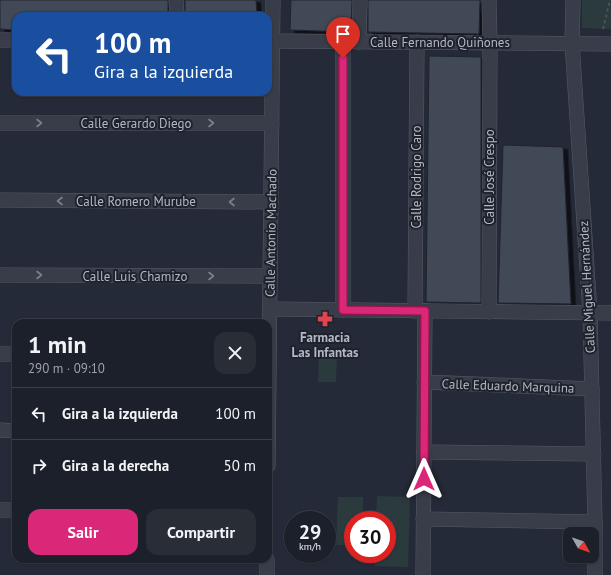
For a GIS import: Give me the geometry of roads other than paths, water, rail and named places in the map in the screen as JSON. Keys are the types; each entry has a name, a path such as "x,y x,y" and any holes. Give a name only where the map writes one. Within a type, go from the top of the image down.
{"street":[{"path":"176,0 177,12"},
{"name":"Calle Antonio Machado","path":"272,14 273,0"},
{"path":"359,42 360,0"},
{"name":"Calle José Crespo","path":"489,0 489,312"},
{"name":"Calle Miguel Hernández","path":"573,0 572,43 590,312 594,454 595,575"},
{"path":"0,40 12,40"},
{"name":"Calle Fernando Quiñones","path":"272,41 611,44"},
{"path":"343,310 344,42"},
{"name":"Calle Rodrigo Caro","path":"417,42 420,311 424,382 423,575"},
{"name":"Calle Antonio Machado","path":"270,319 271,96"},
{"name":"Calle Gerardo Diego","path":"0,123 272,123"},
{"name":"Calle Romero Murube","path":"0,200 271,202"},
{"name":"Calle Luis Chamizo","path":"0,275 270,276"},
{"path":"270,310 611,313"},
{"path":"0,354 12,354"},
{"name":"Calle Eduardo Marquina","path":"424,382 592,389"},
{"path":"0,430 12,431"},
{"path":"424,452 594,454"},
{"path":"0,510 12,510"},
{"path":"423,519 595,522"},
{"path":"267,563 267,575"}],"place":[{"name":"Farmacia Las Infantas","path":"325,319"}]}
